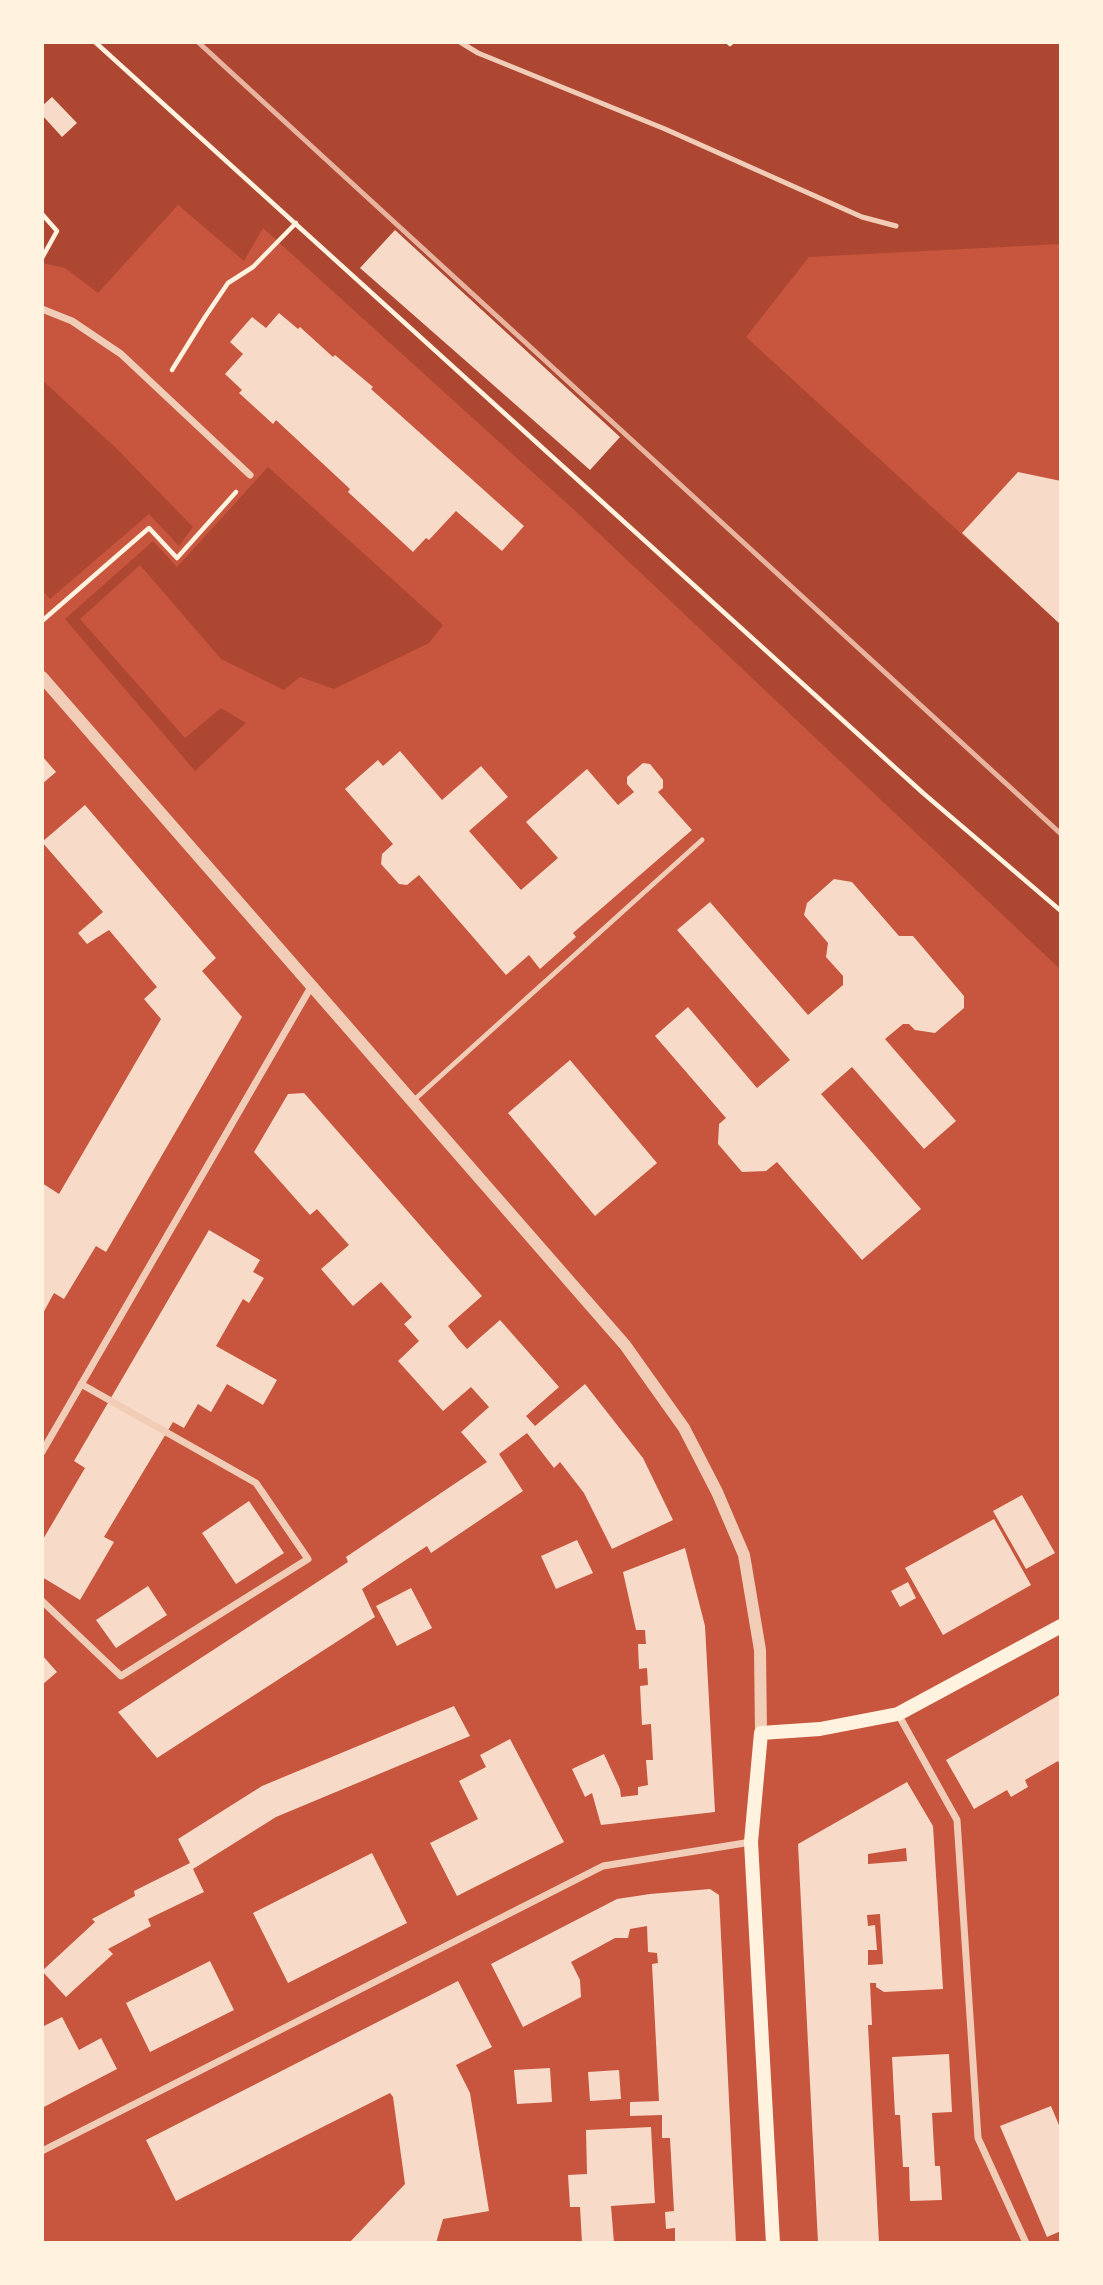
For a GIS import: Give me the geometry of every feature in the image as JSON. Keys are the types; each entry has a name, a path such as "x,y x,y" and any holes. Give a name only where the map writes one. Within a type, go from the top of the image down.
{"main road":[{"path":"773,2243 751,1842 761,1733 820,1729 898,1714 1061,1626"}],"street":[{"path":"42,309 72,321 121,354 250,475"},
{"path":"42,677 625,1345 684,1428 717,1492 744,1555 760,1650 761,1733"},
{"path":"42,1452 311,987"},
{"path":"42,1601 121,1676 308,1559 256,1483 81,1384"},
{"path":"898,1714 957,1820 978,2138 1026,2243"},
{"path":"42,2151 603,1866 751,1842"}],"lane":[{"path":"460,42 478,53 665,129 862,217 896,226"},
{"path":"412,1102 702,840"}],"path":[{"path":"95,42 913,784 1061,911"},
{"path":"42,214 57,231 42,258"},
{"path":"160,390 228,284 253,267 296,223"},
{"path":"42,621 149,528 177,558 250,475"}],"shaded area":[{"path":"42,42 1061,42 1061,244 809,257 746,337 1061,625 1061,970 572,508 263,228 244,261 178,205 98,293 65,268 42,263"},
{"path":"42,380 116,448 193,527 179,546 149,514 50,599 42,590"},
{"path":"268,467 443,625 429,643 334,689 300,677 284,690 221,659 140,565 80,619 185,738 221,708 246,723 195,771 65,619 153,541 177,567"}],"building":[{"path":"52,97 77,123 62,137 42,115 42,106"},
{"path":"395,230 620,437 590,470 360,268"},
{"path":"279,313 373,387 371,389 524,526 502,551 456,511 429,540 426,538 413,552 276,420 273,424 239,393 242,390 225,374 243,354 230,342 252,317 266,328"},
{"path":"1018,472 1061,481 1061,625 962,533"},
{"path":"400,751 442,800 481,766 508,797 469,831 521,890 558,858 526,822 587,769 618,805 634,792 627,784 627,777 643,763 650,764 663,780 663,788 658,792 692,830 573,933 576,937 540,969 529,955 506,975 419,875 407,885 399,884 381,864 382,854 393,844 345,789 378,760 383,766"},
{"path":"42,756 56,772 42,784"},
{"path":"85,805 216,958 202,971 242,1017 106,1252 96,1246 64,1299 54,1293 42,1315 42,1183 59,1194 161,1019 144,999 157,987 109,930 87,944 78,933 103,912 42,842"},
{"path":"834,879 852,882 899,936 913,936 964,996 964,1008 935,1033 915,1030 909,1024 903,1024 885,1039 956,1121 924,1149 852,1067 821,1094 921,1209 862,1260 777,1162 766,1171 742,1172 718,1144 719,1124 726,1118 655,1036 688,1007 757,1088 790,1060 677,930 710,902 808,1015 843,985 843,976 826,957 828,943 804,915 807,903"},
{"path":"570,1060 657,1163 595,1216 508,1113"},
{"path":"304,1093 482,1296 448,1326 458,1339 467,1349 500,1320 559,1387 526,1416 535,1426 585,1384 643,1458 673,1520 612,1549 584,1493 560,1462 554,1468 527,1433 499,1454 523,1491 431,1553 427,1546 362,1589 375,1617 157,1758 118,1712 348,1562 346,1557 487,1462 461,1432 489,1407 471,1387 443,1411 398,1361 419,1341 404,1324 412,1317 381,1282 353,1306 321,1269 349,1245 317,1209 310,1215 254,1152 288,1094"},
{"path":"209,1230 260,1260 253,1272 264,1278 249,1303 243,1299 216,1346 277,1380 263,1405 227,1384 211,1412 198,1404 184,1428 173,1422 104,1537 114,1542 80,1600 42,1577 42,1541 85,1468 74,1461"},
{"path":"1022,1495 1055,1553 1026,1569 993,1511"},
{"path":"249,1501 284,1553 236,1584 202,1533"},
{"path":"994,1519 1031,1585 943,1635 905,1568"},
{"path":"577,1540 593,1573 556,1589 541,1556"},
{"path":"685,1548 705,1626 715,1812 601,1825 592,1793 585,1797 572,1769 604,1754 621,1797 638,1795 638,1787 648,1785 646,1760 653,1760 651,1724 642,1725 640,1686 648,1685 647,1668 639,1669 638,1644 646,1644 645,1630 636,1630 623,1572"},
{"path":"908,1582 916,1598 900,1607 891,1591"},
{"path":"148,1586 167,1615 116,1648 96,1620"},
{"path":"411,1588 432,1628 397,1646 376,1606"},
{"path":"42,1655 57,1672 42,1685"},
{"path":"1061,1694 1061,1766 1058,1761 1025,1780 1028,1787 1011,1797 1007,1790 974,1809 946,1760"},
{"path":"454,1706 470,1736 276,1817 193,1869 204,1892 148,1919 151,1926 108,1949 113,1954 66,1997 42,1971 95,1922 92,1919 135,1896 134,1891 190,1863 178,1839 262,1786"},
{"path":"510,1739 564,1842 457,1896 430,1843 478,1819 459,1781 486,1767 480,1755"},
{"path":"907,1782 933,1826 943,1989 884,1992 876,1987 876,1983 870,1983 872,2025 868,2025 879,2243 818,2243 798,1844","holes":["906,1848 907,1861 868,1864 868,1854","880,1914 883,1964 868,1965 868,1950 877,1950 875,1925 868,1926 867,1915"]},
{"path":"372,1853 407,1923 288,1983 253,1913"},
{"path":"710,1889 719,1895 736,2243 675,2243 675,2228 666,2229 665,2212 674,2211 670,2138 662,2138 662,2115 630,2116 630,2102 659,2101 652,1964 658,1963 657,1953 648,1952 647,1926 630,1929 628,1938 615,1938 571,1962 580,1980 581,1997 523,2027 491,1964 617,1899"},
{"path":"210,1961 234,2010 150,2052 126,2003"},
{"path":"458,1981 492,2047 456,2065 470,2093 489,2211 443,2219 436,2243 349,2243 405,2184 393,2097 390,2093 176,2201 146,2140"},
{"path":"62,2017 79,2050 101,2038 117,2069 42,2108 42,2027"},
{"path":"949,2054 952,2112 932,2113 935,2166 940,2166 942,2200 910,2201 909,2167 903,2167 900,2115 895,2115 892,2057"},
{"path":"550,2068 552,2102 517,2104 514,2070"},
{"path":"619,2070 621,2099 590,2101 588,2072"},
{"path":"1051,2106 1061,2130 1061,2231 1047,2237 1000,2126"},
{"path":"651,2127 655,2203 611,2206 614,2243 582,2243 580,2207 570,2207 568,2175 587,2174 586,2130"}],"railway":[{"path":"198,42 1061,834"}]}
